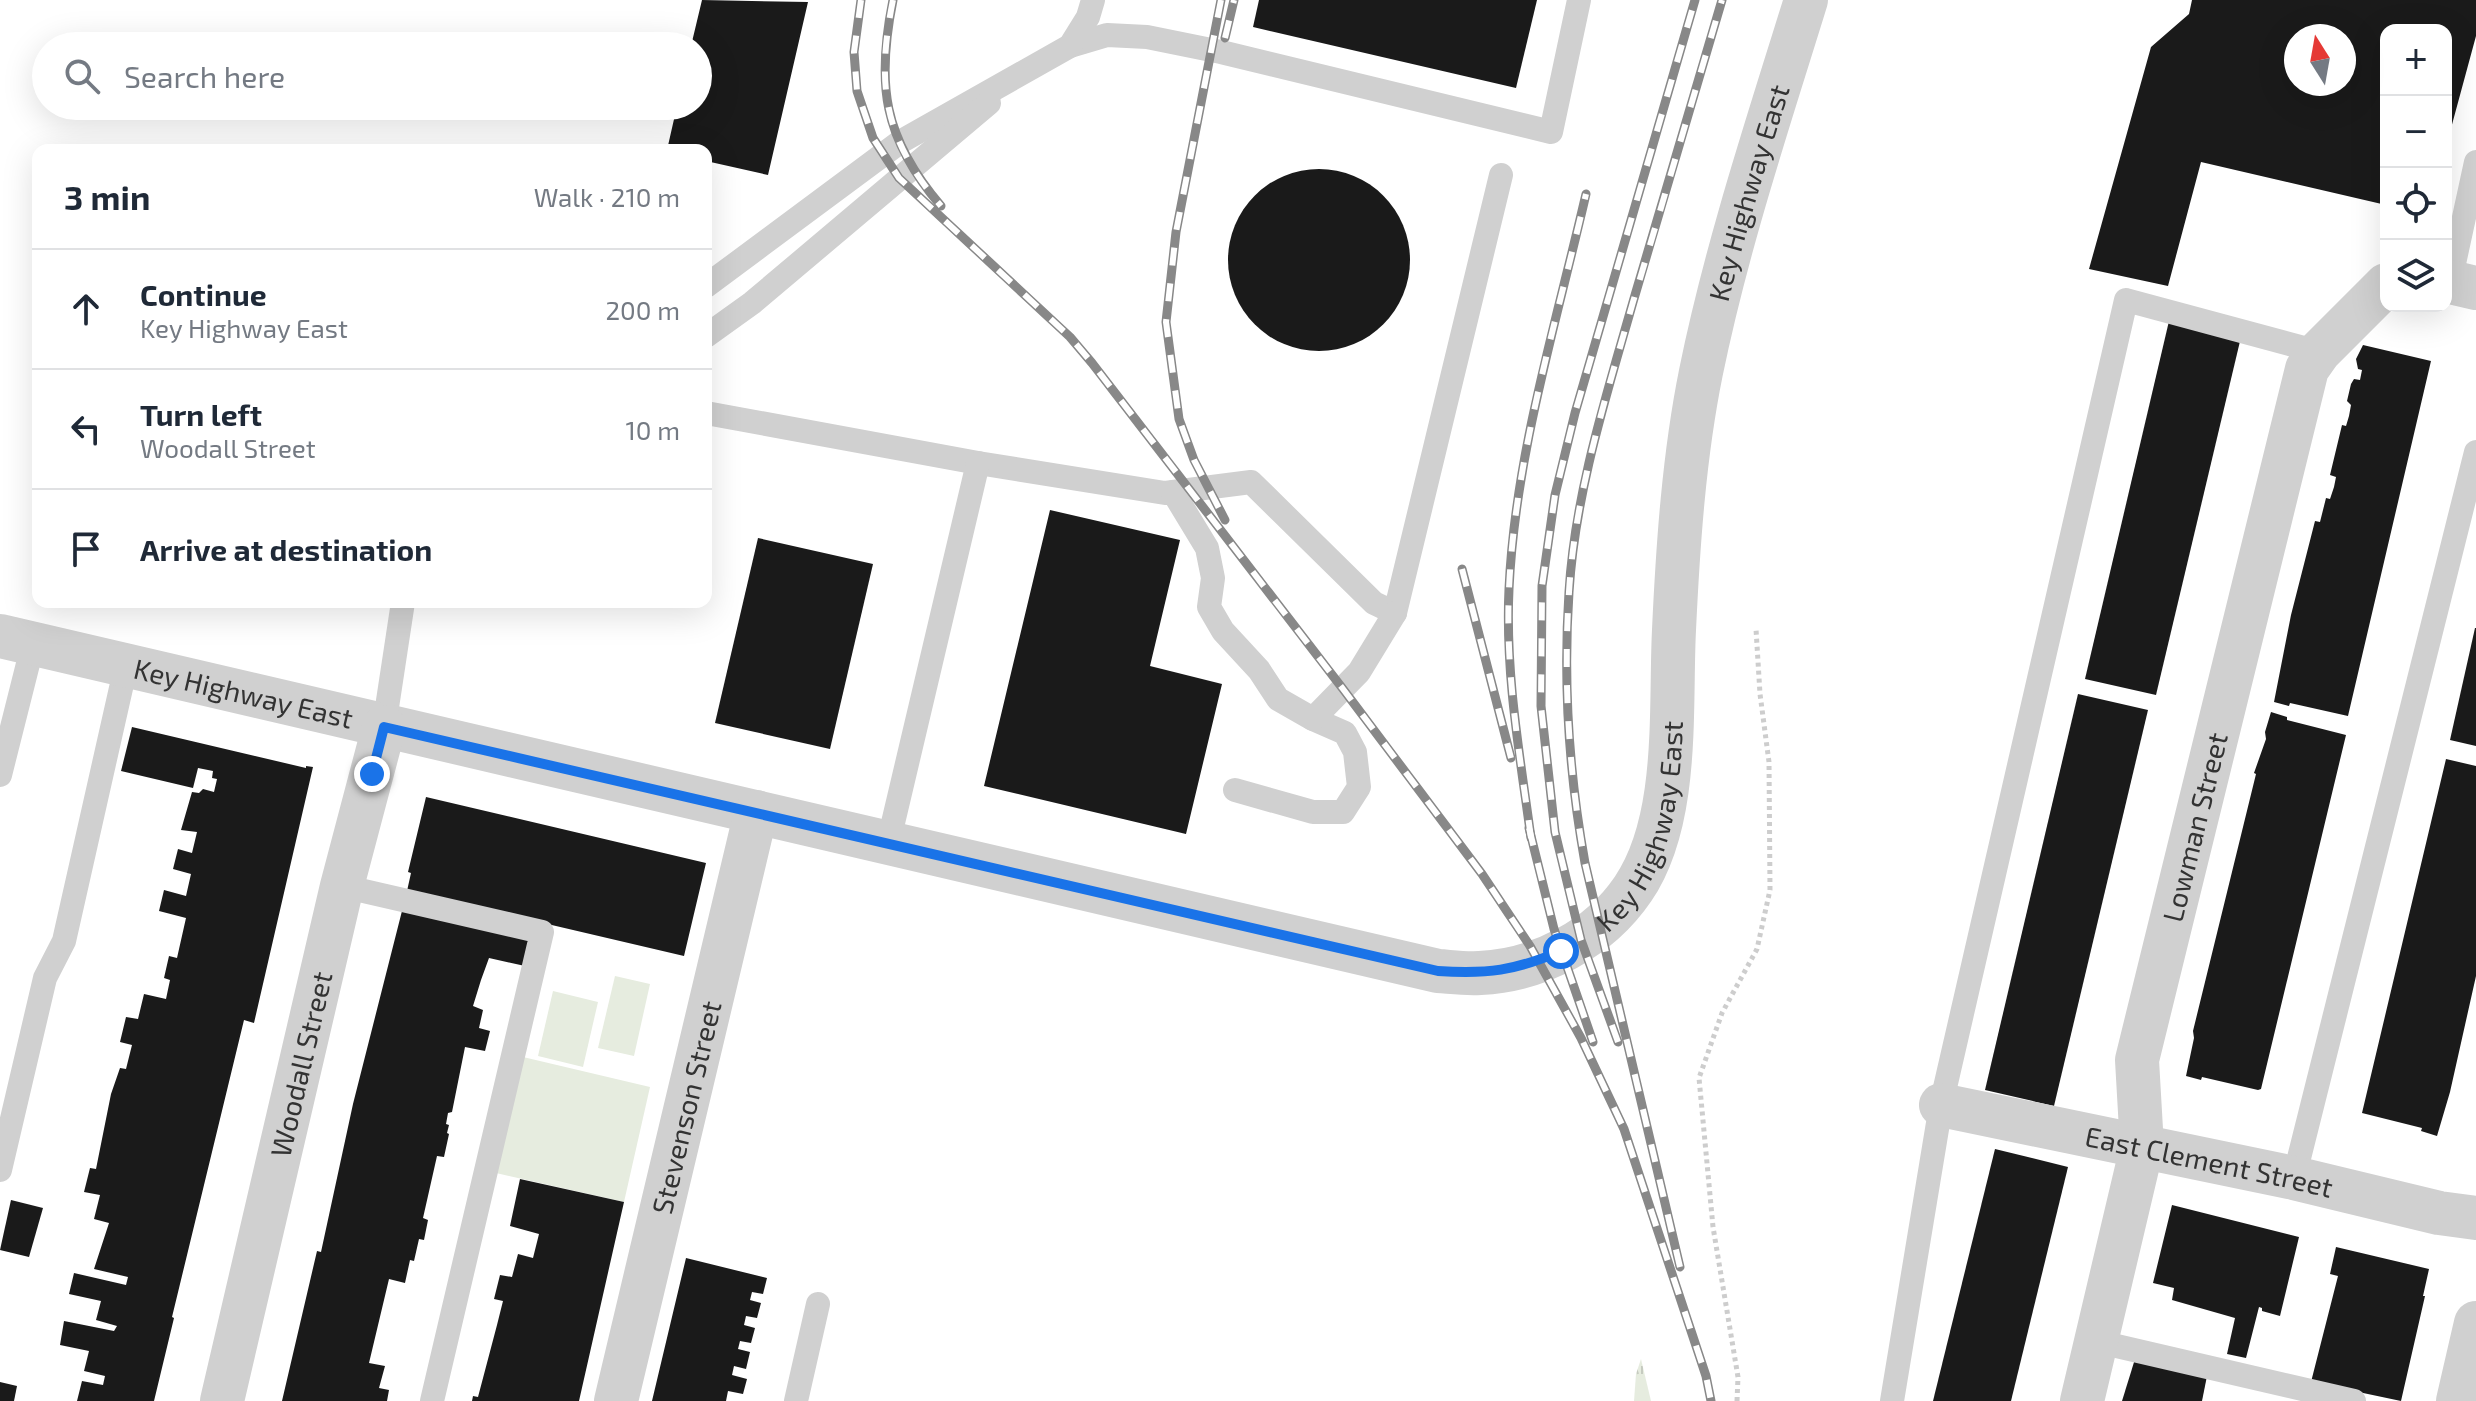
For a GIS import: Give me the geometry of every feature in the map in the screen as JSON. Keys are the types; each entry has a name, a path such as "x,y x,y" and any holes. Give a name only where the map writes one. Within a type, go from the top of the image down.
{"street":[{"name":"Key Highway East","path":"16,640 1438,971 1478,974 1508,970 1561,951 1599,928 1635,887 1655,841 1670,774 1679,526 1701,373 1738,222 1806,0"},
{"name":"Lowman Street","path":"2082,1401 2142,1147 2137,1060 2307,369 2319,352 2380,291"},
{"name":"Woodall Street","path":"222,1401 342,886 384,727"},
{"name":"Stevenson Street","path":"616,1401 756,812"},
{"name":"East Clement Street","path":"1941,1105 2294,1178 2439,1213 2476,1218"},
{"path":"2458,1401 2476,1323"}],"lane":[{"path":"1070,46 1088,17 1093,0"},
{"path":"712,282 900,142 1070,46 1107,35 1147,37 1237,56 1551,132 1579,0"},
{"path":"712,332 752,303 1033,66"},
{"path":"2457,284 2476,162"},
{"path":"1313,719 1359,672 1395,613 1501,175"},
{"path":"1892,1401 1941,1105 2126,300 2319,352"},
{"path":"712,414 978,463 1165,493 1251,482 1374,603 1395,613"},
{"path":"2294,1178 2476,452"},
{"path":"888,844 978,463"},
{"path":"1173,492 1207,548 1213,578 1209,607 1223,631 1259,670 1278,699 1345,733 1355,752 1359,787 1343,812 1313,812 1235,790"},
{"path":"384,727 402,608"},
{"path":"0,775 16,640"},
{"path":"0,1170 45,978 64,941 126,666"},
{"path":"342,886 542,932 432,1401"},
{"path":"796,1401 818,1304"},
{"path":"2095,1341 2354,1401"},
{"path":"2246,1401 2252,1377"}],"path":[{"path":"1737,1401 1738,1377 1713,1227 1699,1078 1722,1013 1757,949 1770,890 1769,762 1756,629"}],"green space":[{"path":"615,976 650,984 634,1056 598,1048"},
{"path":"553,991 598,1002 583,1067 538,1056"},
{"path":"523,1057 650,1087 624,1202 496,1173"},
{"path":"1641,1359 1651,1401 1634,1401 1636,1374"}],"building":[{"path":"702,0 808,2 768,175 712,162 712,144 668,144 674,120 712,120 712,32 694,32"},
{"path":"1259,0 1537,0 1516,88 1253,27"},
{"path":"2192,0 2476,0 2476,36 2452,125 2452,24 2380,24 2380,204 2201,162 2168,286 2089,269 2151,47 2189,14"},
{"path":"1319,169 1354,176 1370,184 1383,196 1395,209 1403,225 1410,260 1403,295 1395,311 1383,324 1370,336 1354,344 1319,351 1284,344 1268,336 1255,324 1243,311 1235,295 1228,260 1235,225 1243,209 1255,196 1268,184 1284,176"},
{"path":"2169,321 2241,337 2156,695 2085,679"},
{"path":"2363,345 2431,361 2348,716 2274,702 2291,615 2315,521 2320,522 2326,498 2330,499 2334,487 2336,477 2330,475 2342,425 2346,426 2349,416 2351,405 2347,401 2351,384 2354,379 2360,380 2362,370 2358,369 2356,359"},
{"path":"1050,510 1180,540 1150,666 1222,684 1186,834 984,786"},
{"path":"758,538 873,564 830,749 715,723"},
{"path":"2476,628 2476,746 2450,740"},
{"path":"2078,694 2148,710 2054,1106 1985,1090"},
{"path":"2271,712 2287,717 2287,720 2346,735 2261,1089 2258,1090 2186,1076 2193,1031"},
{"path":"132,727 306,768 313,767 254,1023 244,1020 154,1401 77,1401 82,1381 103,1385 105,1376 84,1371 89,1351 60,1345 64,1321 114,1331 117,1326 96,1320 101,1301 69,1294 74,1273 126,1285 128,1277 94,1269 109,1223 94,1219 100,1195 84,1192 90,1168 96,1169 111,1094 120,1068 126,1069 132,1045 120,1042 126,1017 138,1019 144,994 166,999 170,980 164,978 169,956 177,958 186,918 159,911 164,890 186,896 191,874 173,869 178,849 192,853 197,832 181,830 192,792 199,793 203,789 214,792 217,779 212,778 213,771 198,768 193,788 121,771"},
{"path":"2446,759 2476,766 2476,976 2437,1136 2421,1131 2422,1128 2362,1113"},
{"path":"426,797 706,863 684,956 407,891 411,873 408,872"},
{"path":"403,907 532,938 525,966 489,958 481,980 473,1006 483,1010 479,1028 490,1031 485,1051 465,1047 452,1112 448,1113 446,1124 449,1125 449,1134 444,1157 437,1156 423,1218 428,1220 424,1240 419,1239 405,1283 389,1279 369,1363 385,1366 379,1388 389,1390 387,1401 282,1401 317,1251 321,1252 353,1104"},
{"path":"1995,1149 2068,1167 2011,1401 1933,1401"},
{"path":"520,1179 624,1202 579,1401 472,1401 473,1396 478,1397 503,1301 494,1299 500,1275 512,1277 518,1254 533,1258 539,1234 510,1226"},
{"path":"11,1200 43,1208 29,1257 0,1250"},
{"path":"2172,1205 2299,1237 2280,1316 2262,1311 2259,1307 2246,1358 2227,1354 2235,1318 2172,1300 2174,1288 2153,1283"},
{"path":"2336,1247 2429,1269 2401,1401 2311,1382 2338,1276 2330,1274"},
{"path":"686,1258 767,1278 763,1294 752,1292 750,1300 761,1303 757,1318 746,1316 744,1325 755,1328 751,1343 740,1341 738,1349 750,1352 746,1369 734,1366 732,1375 747,1379 743,1394 728,1391 726,1401 652,1401"},
{"path":"2135,1359 2207,1376 2202,1401 2122,1401"},
{"path":"0,1382 17,1386 14,1401 0,1401"}],"railway":[{"path":"861,0 854,52 857,91 873,138 899,178 1070,337 1092,363 1482,874 1530,946 1581,1038 1624,1129 1706,1376 1711,1401"},
{"path":"893,0 885,58 889,109 907,157 941,206"},
{"path":"1221,0 1176,232 1166,322 1179,419 1194,460 1225,520"},
{"path":"1225,38 1234,0"},
{"path":"1618,1042 1581,940 1555,832 1541,706 1542,586 1555,495 1575,413 1695,0"},
{"path":"1680,1267 1585,863 1569,728 1567,626 1572,555 1602,409 1722,0"},
{"path":"1531,838 1509,652 1513,539 1538,390 1586,194"},
{"path":"1462,569 1511,758"},
{"path":"1529,828 1554,929 1593,1042"}],"route":[{"path":"372,774 384,727 1438,971 1478,974 1508,970 1561,951"}]}
